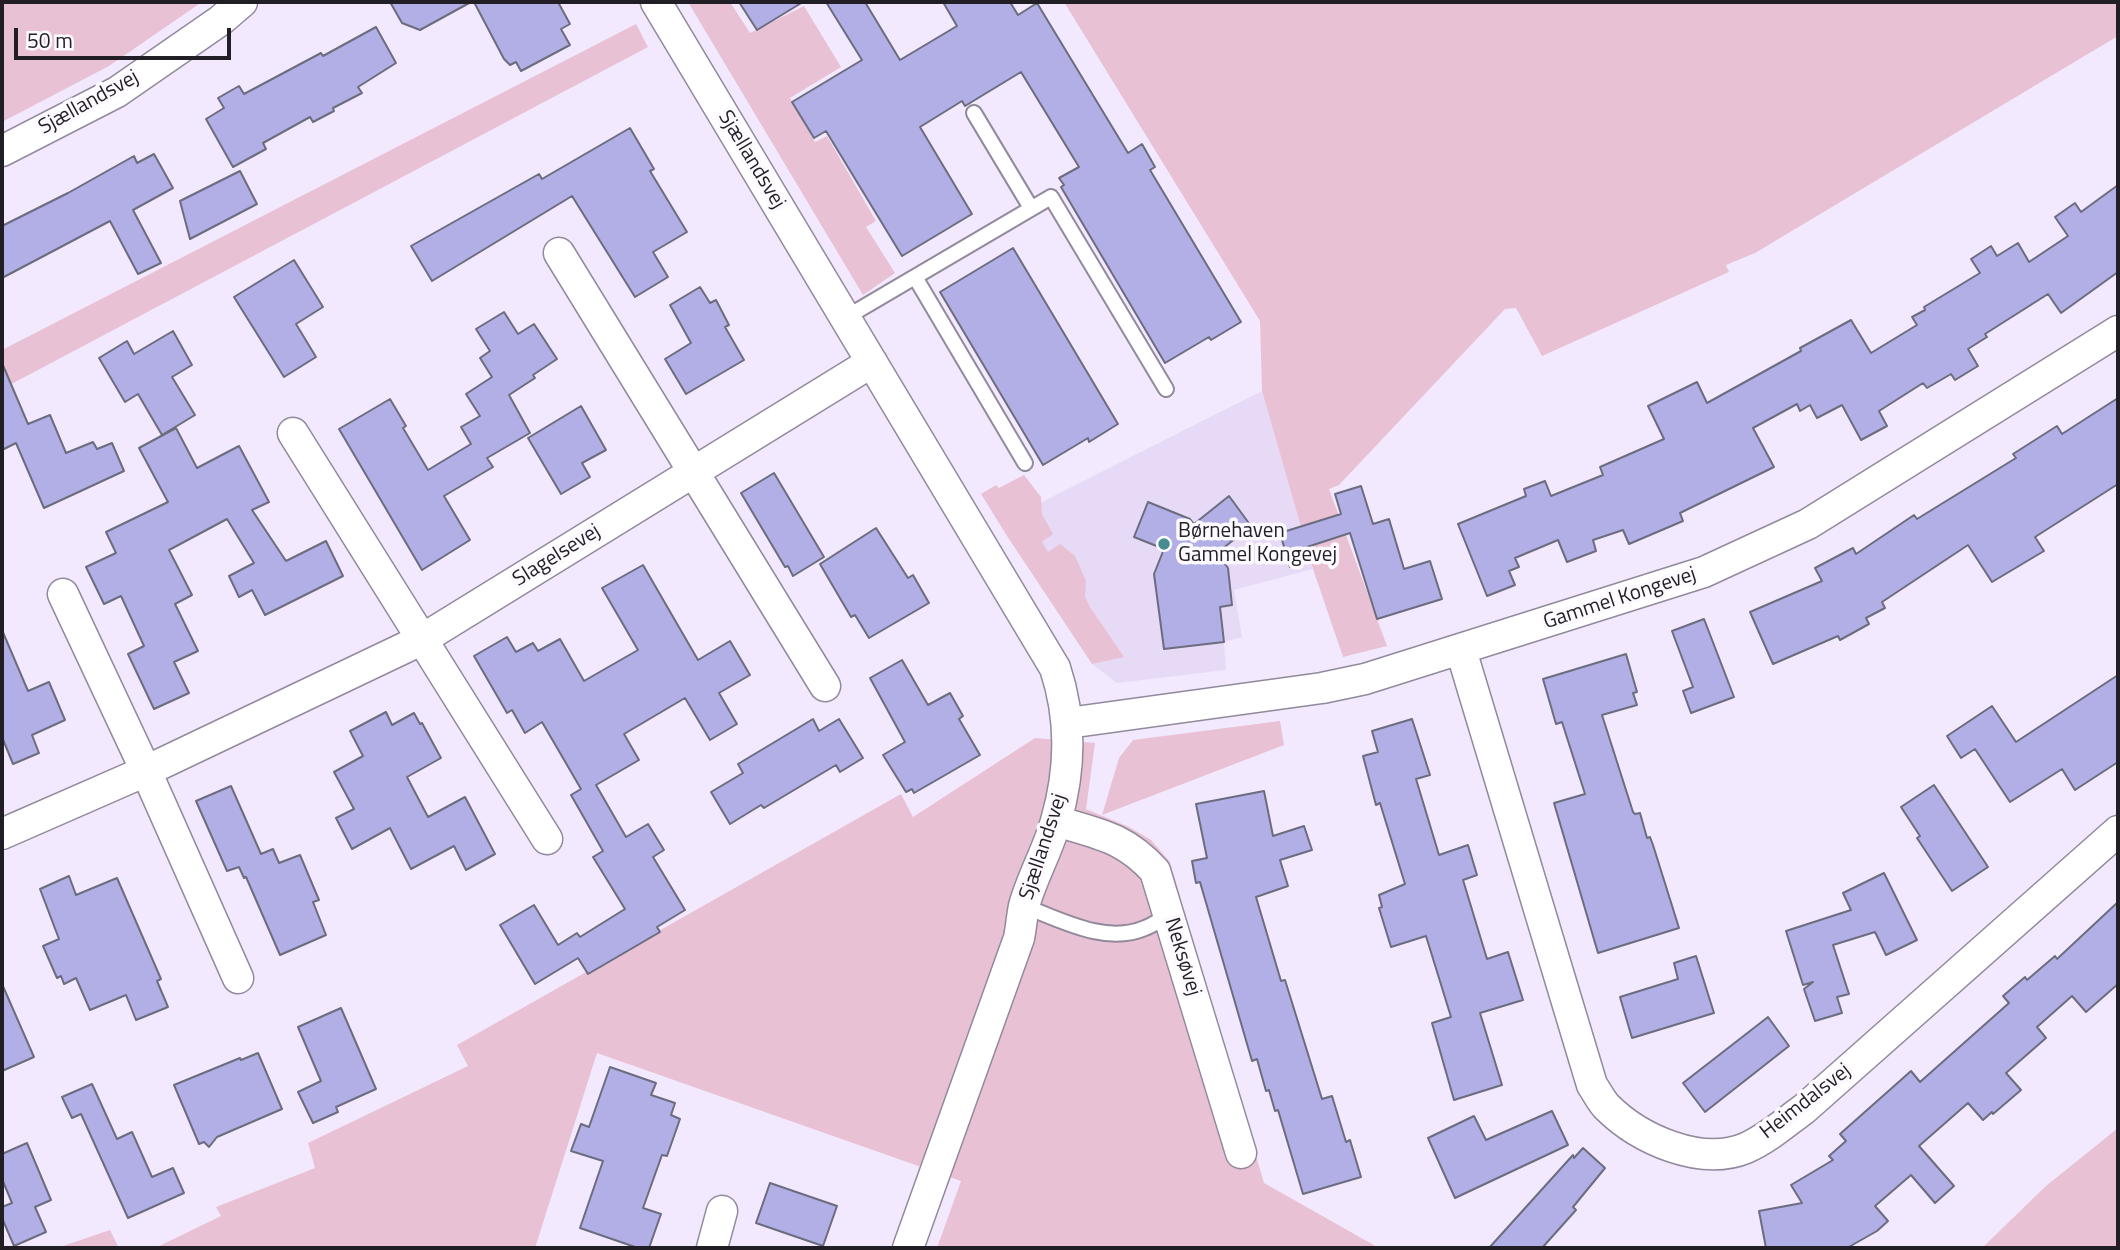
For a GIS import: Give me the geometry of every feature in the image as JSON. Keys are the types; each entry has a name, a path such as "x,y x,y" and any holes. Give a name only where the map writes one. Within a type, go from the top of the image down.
{"street":[{"name":"Sjællandsvej","path":"2,151 117,92 242,2"},
{"name":"Sjællandsvej","path":"656,2 1055,668 1064,695 1069,757 1056,821 1024,906 1019,938 908,1248"},
{"path":"559,253 825,686"},
{"name":"Gammel Kongevej","path":"1068,723 1322,688 1365,679 1704,572 1808,524 2118,331"},
{"name":"Slagelsevej","path":"2,834 146,771 421,640 872,362"},
{"path":"293,433 547,839"},
{"path":"63,594 146,771 238,978"},
{"name":"Heimdalsvej","path":"1461,650 1592,1085 1605,1105 1625,1122 1654,1139 1683,1149 1713,1155 1724,1153 1745,1148 1773,1132 1804,1109 2118,831"},
{"name":"Neksøvej","path":"1056,821 1115,839 1138,853 1155,871 1241,1153"},
{"path":"712,1248 722,1211"}],"lane":[{"path":"974,113 1031,208"},
{"path":"845,318 1051,197 1166,389"},
{"path":"915,277 1025,463"},
{"path":"1024,906 1087,930 1121,934 1143,929 1169,915"}],"shaded area":[{"path":"2,2 202,2 109,66 2,122"},
{"path":"688,2 730,2 750,33 804,6 841,67 790,98 815,142 827,136 876,221 866,227 895,273 863,295"},
{"path":"1064,2 2118,2 2118,36 1755,253 1726,265 1729,272 1542,356 1516,308 1505,309 1339,485 1329,489 1387,646 1343,657 1313,569 1262,391 1260,321"},
{"path":"636,24 648,47 2,389 2,350"},
{"name":"Børnehaven Gammel Kongevej","path":"1262,391 1313,569 1234,590 1242,637 1224,642 1226,670 1117,683 1092,664 1008,519"},
{"path":"1024,475 1041,497 1042,514 1053,534 1042,542 1048,552 1060,544 1075,556 1086,581 1085,596 1090,607 1124,657 1092,664 981,494 996,485 999,488"},
{"path":"1280,721 1284,745 1102,815 1119,758 1133,740"},
{"path":"1035,738 1095,743 1086,809 1129,827 1151,840 1170,862 1264,1183 1379,1248 937,1248 961,1181 597,1053 535,1248 155,1248 221,1216 216,1207 315,1168 308,1143 468,1066 457,1045 901,794 913,817"},
{"path":"2118,1128 2118,1248 1982,1248 2046,1186"},
{"path":"110,1230 119,1248 57,1248"}],"building":[{"path":"390,2 471,2 420,30 402,23"},
{"path":"474,2 558,2 570,24 561,29 570,45 521,71 516,62 510,65 504,59"},
{"path":"739,2 803,2 757,30"},
{"path":"826,2 865,2 900,60 957,26 943,2 1010,2 1018,15 1037,3 1128,153 1142,144 1155,167 1150,170 1241,322 1165,363 1061,187 1064,185 1059,178 1079,167 1021,72 965,106 962,101 920,127 972,214 902,256 826,131 814,138 792,102 862,60"},
{"path":"376,27 396,63 358,87 362,93 333,108 334,111 313,122 310,117 263,143 266,149 233,167 206,119 224,108 218,98 239,86 244,94"},
{"path":"630,128 654,169 650,171 687,232 653,252 668,277 635,297 572,196 432,281 411,246 539,174 542,179"},
{"path":"154,154 173,188 133,210 161,263 138,274 110,221 2,278 2,226 134,156 137,163"},
{"path":"240,171 257,204 190,239 180,201"},
{"path":"2118,185 2118,272 2061,313 2048,294 1985,334 1987,337 1968,349 1978,366 1955,380 1951,374 1927,388 1923,383 1879,411 1887,426 1861,440 1842,405 1817,418 1810,405 1800,411 1797,404 1753,428 1774,467 1680,513 1683,521 1629,544 1623,530 1593,540 1596,551 1567,562 1558,540 1515,558 1519,567 1509,571 1515,585 1487,596 1458,524 1526,496 1524,489 1545,481 1551,496 1603,475 1600,467 1664,439 1648,406 1697,382 1707,403 1851,320 1871,353 1917,325 1912,317 1925,310 1924,307 1980,273 1971,259 1991,246 1997,256 2018,243 2029,262 2068,236 2055,217 2075,203 2081,212"},
{"path":"1013,248 1118,424 1089,442 1088,438 1043,465 940,292"},
{"path":"294,260 323,307 296,324 316,357 284,377 234,297"},
{"path":"700,287 710,303 716,300 729,325 725,327 744,360 686,394 665,359 691,343 670,305"},
{"path":"504,312 518,334 534,324 557,359 509,395 530,433 487,458 493,467 444,496 470,540 422,570 339,429 390,399 406,426 403,428 428,470 471,444 461,427 480,416 466,394 492,377 480,358 490,351 476,329"},
{"path":"173,331 192,365 172,377 195,415 162,435 138,394 125,402 99,358 127,341 134,354"},
{"path":"2,363 28,424 50,415 66,453 93,442 97,449 112,443 124,471 44,508 16,443 2,450"},
{"path":"2118,398 2118,484 2035,537 2044,551 1992,582 1968,545 1882,602 1885,608 1866,618 1869,624 1840,640 1838,636 1773,664 1750,612 1822,581 1815,568 1853,548 1856,554 1914,515 1917,519 2016,458 2013,454 2057,426 2062,434"},
{"path":"581,406 606,450 582,463 590,477 561,494 528,438"},
{"path":"176,428 197,468 239,446 269,502 252,510 286,561 326,541 343,576 265,615 252,590 239,597 229,576 254,563 227,519 169,550 192,595 175,604 198,651 174,662 189,693 154,709 128,654 144,646 121,596 104,604 86,567 116,553 106,532 168,502 139,448"},
{"path":"774,473 824,557 793,576 741,493"},
{"path":"1361,486 1373,524 1389,519 1404,569 1430,561 1442,599 1377,619 1350,533 1307,547 1311,561 1290,567 1280,533 1341,514 1335,494"},
{"path":"1229,496 1251,526 1217,553 1228,568 1232,605 1220,607 1224,642 1164,649 1154,574 1164,549 1134,537 1148,502 1190,519 1194,524"},
{"path":"876,528 908,578 913,575 929,603 869,638 855,615 851,617 820,564"},
{"path":"643,565 698,660 730,641 750,675 719,693 737,724 710,740 685,698 624,734 639,760 596,785 626,837 648,824 664,850 653,857 685,910 657,927 660,932 588,974 578,958 535,984 500,925 534,905 558,945 577,933 580,937 625,909 593,857 603,851 571,795 581,789 542,722 525,733 512,710 507,713 474,656 507,637 516,652 533,643 538,651 560,639 584,681 638,650 602,588"},
{"path":"1704,619 1734,697 1691,713 1683,691 1693,687 1672,631"},
{"path":"2,630 28,691 49,682 65,720 32,735 39,753 13,764 2,737"},
{"path":"1626,654 1637,692 1633,693 1637,705 1602,715 1633,812 1640,813 1647,838 1650,837 1679,928 1598,953 1554,803 1585,794 1562,722 1556,724 1543,679"},
{"path":"902,660 928,705 950,693 963,716 959,719 980,755 914,793 912,789 906,792 883,755 905,742 870,678"},
{"path":"2118,675 2118,762 2075,790 2062,769 2010,802 1975,749 1961,758 1947,736 1992,706 2016,742"},
{"path":"386,712 392,725 414,713 441,758 407,777 428,817 465,797 495,854 466,870 454,846 411,869 390,828 352,849 336,818 354,809 334,772 363,756 350,731"},
{"path":"813,719 819,731 839,719 863,758 840,772 836,765 764,808 761,805 730,824 711,792 743,773 738,764"},
{"path":"1412,719 1430,775 1416,779 1439,855 1468,845 1477,875 1463,880 1487,959 1508,952 1523,1000 1480,1013 1502,1085 1454,1100 1432,1023 1451,1017 1426,936 1391,947 1379,908 1382,907 1379,895 1405,884 1380,803 1376,805 1363,756 1378,752 1372,731"},
{"path":"1934,785 1988,867 1952,891 1917,838 1920,836 1901,807"},
{"path":"231,786 261,854 273,849 279,863 300,855 319,900 313,902 326,935 280,955 246,877 244,878 239,867 227,871 196,801"},
{"path":"1264,791 1273,836 1304,826 1312,850 1280,860 1288,886 1256,897 1281,981 1285,980 1322,1099 1332,1096 1346,1142 1350,1140 1361,1177 1303,1194 1278,1110 1275,1111 1269,1090 1266,1091 1257,1059 1252,1061 1200,882 1196,883 1192,861 1207,858 1196,804"},
{"path":"1884,873 1917,940 1886,955 1875,932 1833,945 1849,994 1837,997 1842,1013 1815,1021 1804,989 1813,982 1803,985 1786,931 1851,910 1843,893"},
{"path":"69,876 76,895 117,878 161,979 157,981 168,1007 136,1020 126,995 90,1010 76,978 64,984 61,976 57,978 43,946 59,939 40,889"},
{"path":"2118,902 2118,984 2086,1012 2072,996 2037,1027 2046,1038 2006,1073 2021,1090 1993,1114 1992,1112 1983,1120 1968,1103 1919,1146 1954,1186 1935,1203 1911,1175 1875,1206 1888,1221 1877,1231 1847,1248 1766,1248 1759,1211 1802,1203 1791,1185 1833,1160 1829,1156 1846,1141 1840,1134 1911,1071 1920,1082 2009,1003 2003,996 2055,956 2057,959"},
{"path":"1696,956 1714,1013 1632,1038 1620,997 1678,979 1674,963"},
{"path":"2,984 34,1057 2,1071"},
{"path":"341,1008 376,1089 336,1107 338,1112 313,1123 298,1092 321,1081 298,1027"},
{"path":"1768,1017 1789,1046 1705,1112 1683,1083"},
{"path":"258,1053 282,1109 217,1137 209,1147 204,1142 199,1144 174,1085"},
{"path":"610,1067 656,1083 651,1095 675,1103 671,1115 680,1119 667,1156 662,1155 643,1208 661,1214 649,1248 638,1248 580,1228 603,1161 571,1151 581,1124 589,1127"},
{"path":"92,1084 117,1139 132,1132 152,1177 173,1168 184,1193 128,1218 81,1114 72,1118 62,1097"},
{"path":"1552,1111 1568,1145 1455,1198 1428,1138 1474,1116 1486,1140"},
{"path":"27,1143 51,1200 35,1207 46,1232 14,1246 2,1218 2,1207 12,1203 2,1179 2,1154"},
{"path":"1583,1148 1605,1168 1573,1207 1576,1210 1542,1248 1489,1248 1573,1155 1574,1158"},
{"path":"770,1183 837,1206 823,1246 756,1223"}],"place":[{"name":"Børnehaven Gammel Kongevej","path":"1164,544"}]}
